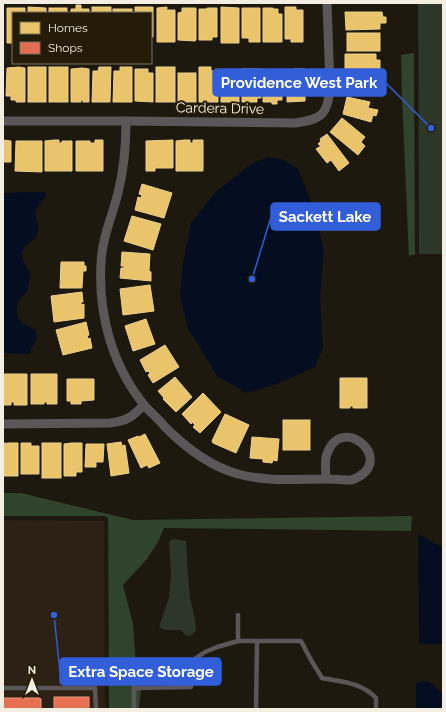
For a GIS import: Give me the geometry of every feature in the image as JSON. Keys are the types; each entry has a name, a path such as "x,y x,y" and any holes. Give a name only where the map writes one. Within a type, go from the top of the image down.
{"street":[{"name":"Cardera Drive","path":"3,121 294,123 311,121 320,116 326,108 329,98 330,87 327,3"},
{"path":"126,121 126,152 123,171 118,194 104,238 102,251 101,292 105,321 112,349 120,367 144,405 179,441 195,453 222,469 257,478 352,480 364,474 368,469 370,455 363,444 350,437 337,441 331,447 325,460 326,479"},
{"path":"3,424 122,422 133,416 144,405"}],"lane":[{"path":"238,615 238,641"},
{"path":"134,709 134,670 146,667 173,666 190,662 205,652 238,641 301,641 322,678 361,686 368,690 376,698 376,709"},
{"path":"256,709 257,642"},
{"path":"134,688 191,687 190,662"},
{"path":"3,688 96,688 96,709"}],"shaded area":[{"path":"3,520 104,521 105,709 3,709"}],"green space":[{"path":"418,3 443,3 443,254 419,254"},
{"path":"414,53 415,255 410,255 409,258 401,55"},
{"path":"3,493 21,493 133,520 412,516 411,531 164,528 158,542 147,559 123,585 133,624 136,665 142,679 139,709 109,709 108,518 104,516 3,516"},
{"path":"173,539 186,541 190,597 196,626 196,630 191,636 185,635 181,630 165,630 159,627 169,597 171,575 169,542"}],"water":[{"path":"269,157 284,160 298,169 313,206 324,251 320,300 323,348 315,367 277,384 247,393 217,376 188,328 180,296 183,263 191,223 216,192 251,164"},
{"path":"45,192 47,196 40,203 37,209 36,217 38,229 36,238 24,248 22,254 23,260 31,274 27,292 22,297 17,309 20,320 36,330 37,339 29,354 3,353 3,193"},
{"path":"418,534 443,547 443,644 419,644"},
{"path":"424,681 430,682 443,694 443,709 416,709 416,685 417,683"}],"building: Homes":[{"path":"76,5 81,5 81,9 89,9 89,12 71,12 71,9 76,9"},
{"path":"28,7 46,8 46,12 28,12"},
{"path":"92,7 111,7 111,12 92,12"},
{"path":"135,7 153,7 153,37 152,12 135,12"},
{"path":"167,7 167,12 168,10 175,10 175,42 157,42 157,8"},
{"path":"221,7 239,8 239,43 221,43"},
{"path":"285,7 296,7 296,10 303,10 303,42 291,42 291,39 285,39"},
{"path":"7,8 25,8 25,12 12,12 12,43 7,43"},
{"path":"49,8 67,8 67,12 49,12"},
{"path":"182,8 196,8 195,41 178,40 178,13 182,12"},
{"path":"217,8 217,37 212,37 212,40 199,40 199,9"},
{"path":"242,8 260,8 260,42 249,42 249,38 242,38"},
{"path":"263,8 278,9 278,14 282,14 282,42 263,42"},
{"path":"113,9 132,9 132,12 113,12"},
{"path":"345,12 382,12 383,17 386,17 386,23 380,23 380,29 346,30"},
{"path":"347,33 380,33 380,51 347,51"},
{"path":"345,54 376,54 376,60 380,60 380,72 345,72"},
{"path":"28,67 46,67 46,102 28,102"},
{"path":"49,67 68,67 68,102 49,102"},
{"path":"99,67 111,67 110,102 92,102 93,71 98,71"},
{"path":"120,67 132,67 132,102 113,102 114,71 120,71"},
{"path":"156,67 175,67 175,102 156,102"},
{"path":"199,67 211,67 211,71 218,71 218,102 199,102"},
{"path":"7,68 25,68 25,102 16,102 16,100 11,100 11,96 6,96"},
{"path":"71,69 89,69 89,102 83,102 83,100 81,100 81,102 71,102"},
{"path":"135,69 148,69 148,73 153,73 153,102 135,101"},
{"path":"242,69 260,69 261,98 257,98 257,102 242,102"},
{"path":"293,69 305,69 305,101 287,102 287,73 293,73"},
{"path":"178,73 196,73 196,102 178,102"},
{"path":"221,73 239,73 239,102 221,102"},
{"path":"263,78 275,78 275,82 282,82 282,100 277,100 277,104 272,104 272,102 263,102"},
{"path":"347,97 370,102 368,108 378,110 376,116 373,115 371,122 343,114"},
{"path":"342,118 365,137 361,142 365,146 358,155 330,132"},
{"path":"327,134 349,163 339,171 331,160 327,163 316,149 321,146 318,144 321,141 320,139"},
{"path":"3,140 11,141 11,162 3,162"},
{"path":"59,140 59,143 62,143 62,141 72,141 72,171 45,171 45,141"},
{"path":"95,140 103,140 103,171 76,171 76,141 90,141 90,143 95,143"},
{"path":"173,140 173,168 155,168 155,171 146,171 146,141"},
{"path":"190,140 190,143 193,143 193,140 203,140 203,171 176,171 176,141"},
{"path":"16,141 42,141 42,172 15,171"},
{"path":"142,184 172,193 164,218 135,210 138,197 141,198 142,195 139,194"},
{"path":"132,216 161,224 153,250 124,241"},
{"path":"122,252 150,254 149,271 151,272 151,281 120,278 121,268 124,268 124,266 121,266"},
{"path":"61,262 84,262 86,271 83,271 82,288 60,288"},
{"path":"150,285 154,311 123,315 120,289"},
{"path":"82,292 83,302 81,302 81,305 84,304 84,318 54,322 51,296"},
{"path":"146,319 155,344 133,351 125,326"},
{"path":"86,322 89,335 87,336 88,339 90,338 92,348 63,355 56,330"},
{"path":"165,345 179,367 153,383 148,375 150,373 148,371 146,372 140,360"},
{"path":"3,374 27,374 27,405 14,405 14,402 11,402 11,405 3,405"},
{"path":"31,374 57,374 57,404 47,404 47,402 44,402 44,404 31,404"},
{"path":"175,377 192,397 176,412 163,399 164,398 158,391"},
{"path":"340,378 367,378 367,408 353,408 353,406 350,406 350,408 340,408"},
{"path":"67,379 94,379 94,400 81,401 81,404 71,404 71,401 67,401"},
{"path":"203,393 221,412 200,433 193,427 195,425 192,422 191,424 182,414"},
{"path":"225,414 249,425 236,453 213,443 212,441"},
{"path":"283,420 310,420 310,450 283,450"},
{"path":"145,434 160,463 149,468 147,465 141,468 128,440"},
{"path":"252,437 279,439 277,461 273,460 272,463 263,462 263,459 250,458"},
{"path":"121,442 122,446 125,445 129,473 111,476 107,444"},
{"path":"3,443 6,443 7,446 7,443 18,443 18,476 3,476"},
{"path":"21,443 31,443 31,446 39,446 39,474 21,474"},
{"path":"42,443 61,443 61,478 42,478"},
{"path":"82,443 82,472 76,472 76,476 64,476 64,444"},
{"path":"86,444 104,444 103,462 96,462 96,467 85,467"}],"building: Shops":[{"path":"54,697 89,697 89,709 54,709"},
{"path":"3,698 41,698 41,709 3,709"}],"place":[{"name":"Providence West Park","path":"431,128"},
{"name":"Sackett Lake","path":"252,279"},
{"name":"Extra Space Storage","path":"54,615"}]}
